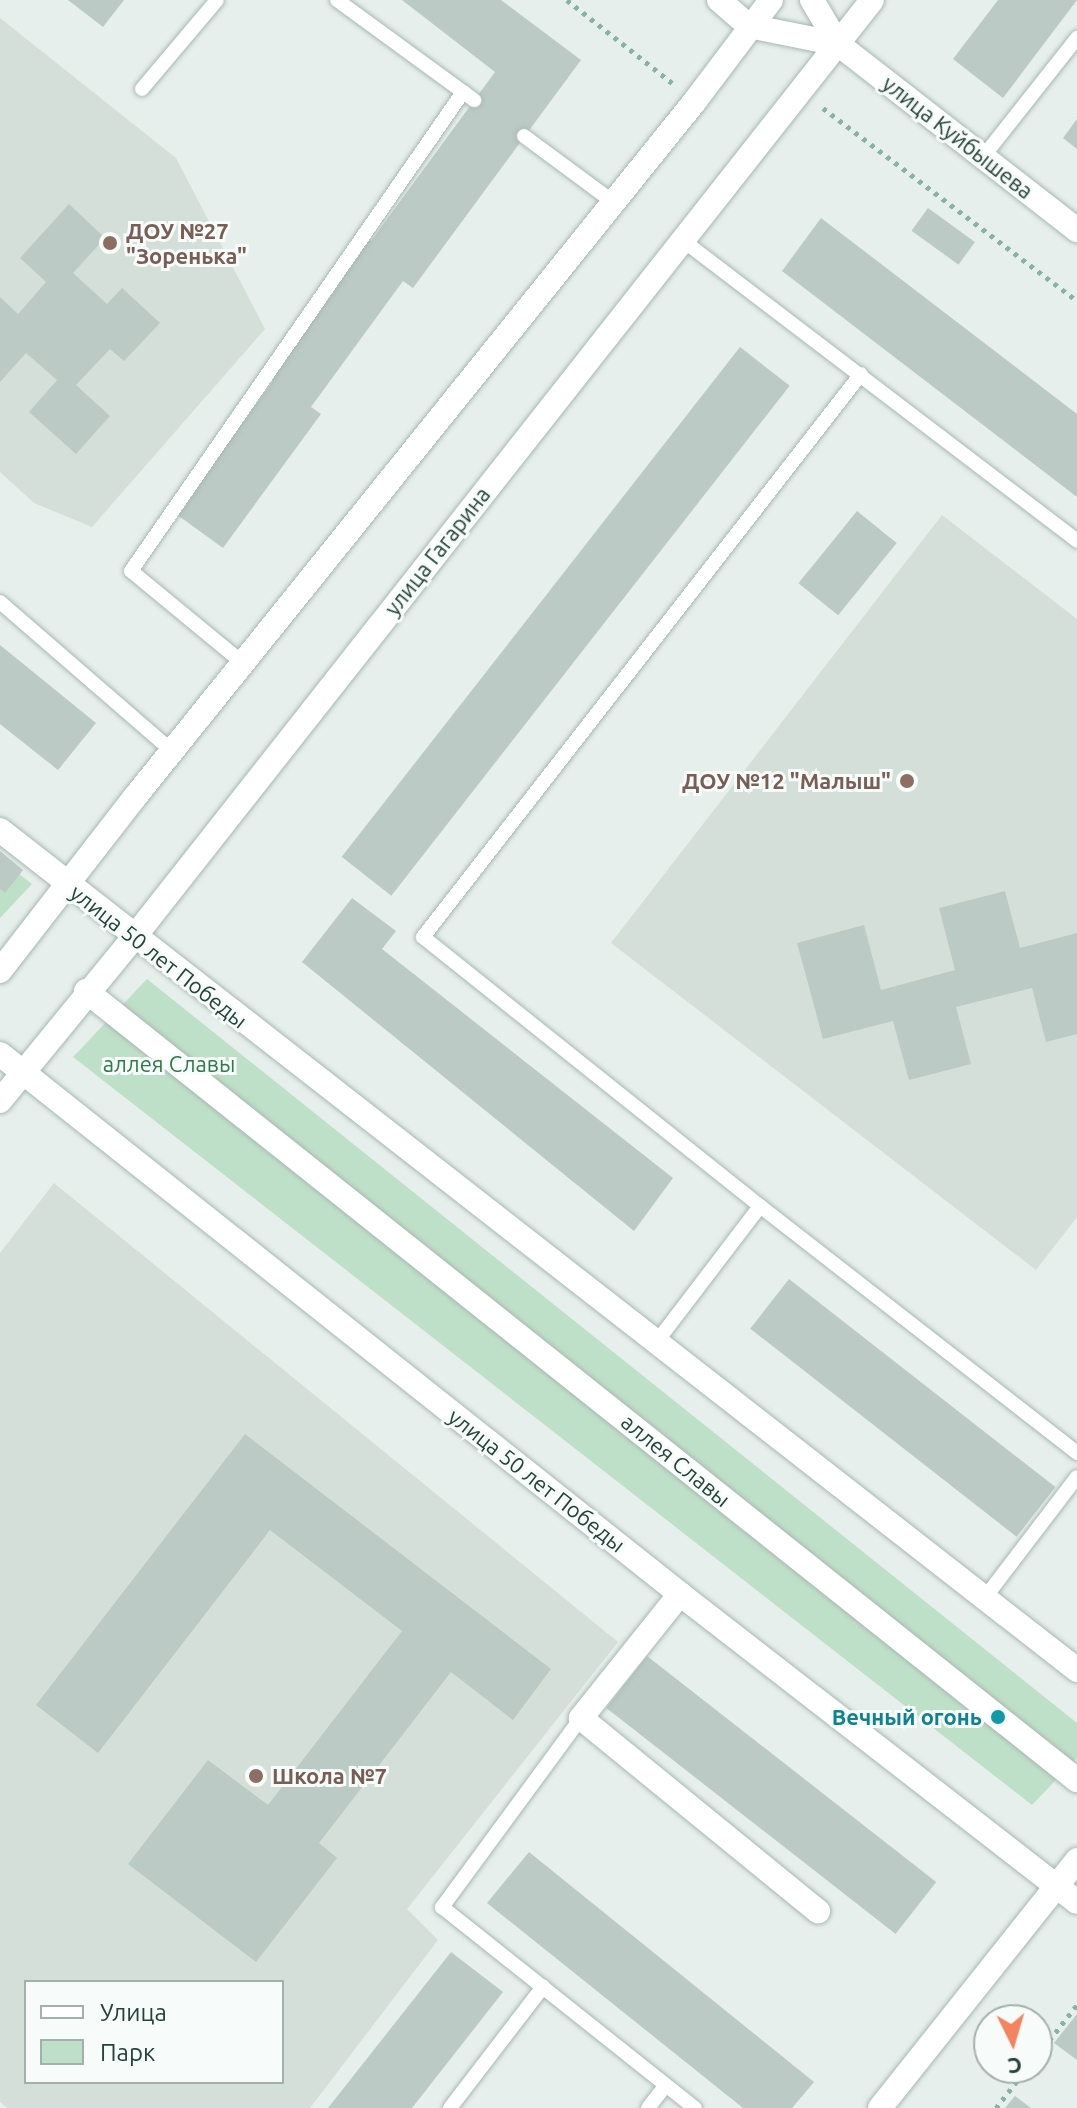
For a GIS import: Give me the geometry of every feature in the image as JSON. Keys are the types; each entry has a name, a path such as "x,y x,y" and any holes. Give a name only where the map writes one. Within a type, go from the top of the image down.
{"street":[{"name":"улица Куйбышева","path":"719,0 749,26 838,44"},
{"path":"0,971 172,751 695,101 771,0"},
{"name":"улица Куйбышева","path":"812,0 838,44 1077,230"},
{"name":"улица Гагарина","path":"0,1101 86,991 135,936 872,0"},
{"name":"улица 50 лет Победы","path":"0,830 655,1344 1077,1670"},
{"name":"аллея Славы","path":"86,991 1077,1780"},
{"name":"улица 50 лет Победы","path":"0,1054 680,1594 1077,1902"},
{"path":"680,1594 581,1718 818,1911"},
{"path":"880,2108 1077,1860"}],"lane":[{"path":"142,89 217,0"},
{"path":"244,664 131,571 469,96 337,0"},
{"path":"983,157 1077,38"},
{"path":"524,136 612,201"},
{"path":"681,239 1077,541"},
{"path":"861,374 423,937 760,1206 1077,1453"},
{"path":"0,602 172,751"},
{"path":"655,1344 760,1206"},
{"path":"984,1599 1077,1477"},
{"path":"581,1718 442,1907 695,2108"},
{"path":"450,2108 543,1987"},
{"path":"648,2108 666,2085"}],"path":[{"path":"567,0 695,101"},
{"path":"822,107 1077,301"},
{"path":"1053,2036 1077,2005"},
{"path":"996,2108 1015,2084"}],"shaded area":[{"name":"ДОУ №27 \"Зоренька\"","path":"0,18 176,158 265,329 92,527 34,503 0,472"},
{"name":"ДОУ №12 \"Малыш\"","path":"942,515 1077,619 1077,1217 1036,1270 611,943"},
{"name":"Школа №7","path":"54,1183 618,1642 407,1909 438,1940 310,2108 7,2108 0,2102 0,1253"}],"green space":[{"path":"0,859 32,884 0,918"},
{"name":"аллея Славы","path":"147,979 1077,1723 1077,1758 1032,1805 73,1057"}],"building":[{"path":"68,0 124,0 103,27"},
{"path":"402,0 501,0 581,60 413,288 403,281 311,407 321,414 223,548 176,514 273,381 262,373 363,235 371,241 495,72"},
{"path":"998,0 1077,0 1003,98 953,59"},
{"path":"1077,119 1077,149 1063,138"},
{"path":"69,204 105,238 73,273 107,304 122,288 160,323 124,361 110,349 76,385 110,416 76,454 29,412 57,380 26,353 0,382 0,297 18,314 46,282 20,258"},
{"path":"928,208 975,242 958,265 912,231"},
{"path":"821,218 1077,414 1077,497 782,271"},
{"path":"740,347 790,386 391,896 342,857"},
{"path":"857,511 897,543 838,615 798,583"},
{"path":"0,645 96,723 58,770 0,724"},
{"path":"0,851 23,870 5,893 0,889"},
{"path":"1005,891 1020,948 1077,933 1077,1034 1046,1042 1032,988 956,1007 971,1064 909,1080 893,1021 823,1039 797,943 864,925 881,990 955,970 939,908"},
{"path":"352,898 396,931 382,949 673,1178 634,1231 302,962"},
{"path":"789,1279 1055,1487 1017,1537 750,1329"},
{"path":"245,1434 551,1669 513,1720 451,1672 319,1843 337,1858 256,1962 128,1864 208,1760 268,1805 402,1631 270,1530 98,1753 36,1705"},
{"path":"647,1656 936,1882 896,1934 606,1708"},
{"path":"529,1852 814,2082 792,2108 743,2108 487,1903"},
{"path":"451,1952 503,1992 412,2108 328,2108"},
{"path":"1077,2014 1077,2060 1054,2043"},
{"path":"1015,2096 1031,2108 1005,2108"}],"place":[{"name":"ДОУ №27 \"Зоренька\"","path":"110,243"},
{"name":"ДОУ №12 \"Малыш\"","path":"907,781"},
{"name":"Вечный огонь","path":"998,1717"},
{"name":"Школа №7","path":"256,1776"}]}
